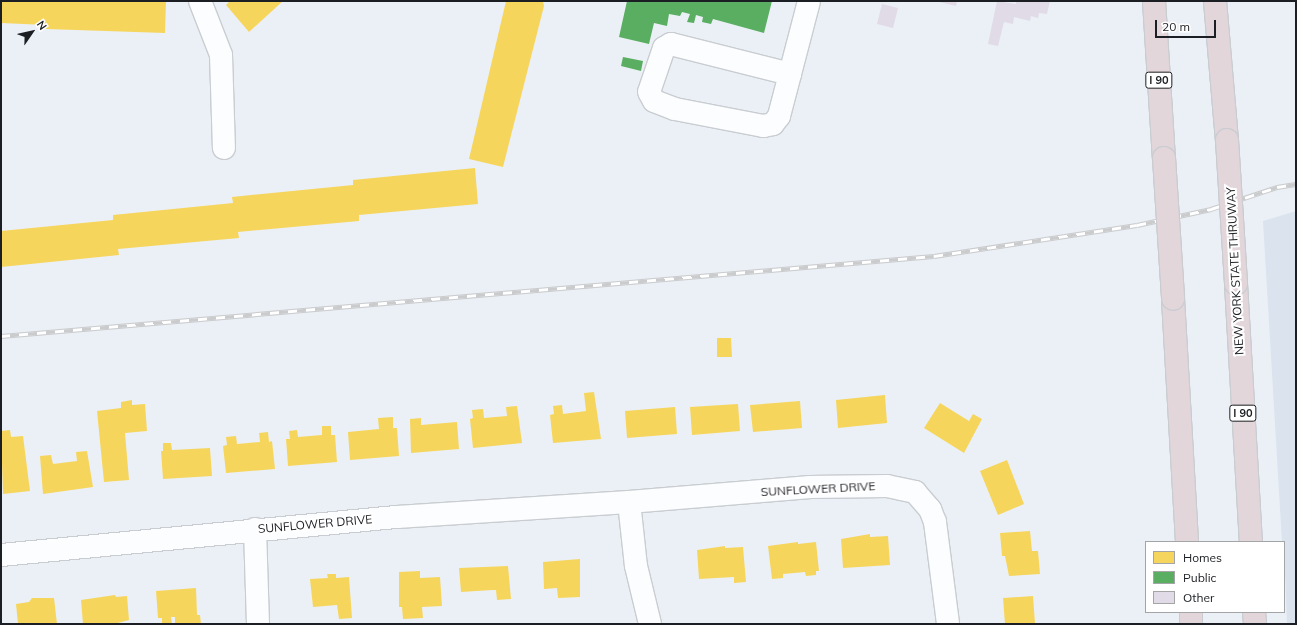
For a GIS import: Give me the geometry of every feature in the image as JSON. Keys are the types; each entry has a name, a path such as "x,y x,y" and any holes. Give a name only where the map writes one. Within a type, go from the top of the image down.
{"highway":[{"name":"I 90","path":"1154,1 1187,541"},
{"name":"NEW YORK STATE THRUWAY","path":"1215,6 1227,140 1251,541"},
{"path":"1191,613 1191,624"},
{"path":"1254,613 1255,624"}],"street":[{"path":"200,1 221,55 224,148"},
{"path":"790,74 671,44 664,48 649,92 654,101 675,109 763,126 773,124 779,116 790,74 809,1"},
{"name":"SUNFLOWER DRIVE","path":"1,555 255,529 397,517 629,502 810,486 887,486 914,492 930,509 936,522 948,624"},
{"path":"629,502 636,566 650,624"},
{"path":"255,529 258,624"}],"shaded area":[{"path":"1296,211 1296,624 1287,624 1285,541 1282,541 1263,221"}],"building: Homes":[{"path":"1,1 166,1 165,33 46,29 46,25 1,23"},
{"path":"230,1 283,1 249,32 226,5"},
{"path":"506,1 543,1 544,6 503,167 469,159"},
{"path":"475,168 478,204 359,215 359,221 238,232 239,238 118,249 119,255 1,267 1,231 113,220 113,215 233,203 232,197 353,185 353,180"},
{"path":"717,338 731,338 732,357 717,357"},
{"path":"594,392 601,439 553,443 550,415 554,414 553,406 562,405 563,414 586,411 584,393"},
{"path":"885,395 887,423 838,428 836,400"},
{"path":"132,400 132,405 145,404 147,431 125,433 129,480 104,482 97,411 121,408 121,402"},
{"path":"800,401 802,428 753,432 750,405"},
{"path":"940,403 969,421 973,414 982,419 964,453 924,428"},
{"path":"738,404 740,431 692,435 690,407"},
{"path":"517,406 522,443 473,448 470,419 473,418 472,410 483,409 484,418 507,416 506,407"},
{"path":"675,407 677,434 627,438 625,411"},
{"path":"393,417 393,428 397,428 399,456 350,460 348,432 379,429 378,418"},
{"path":"421,418 421,425 457,422 459,449 411,453 410,419"},
{"path":"322,426 331,426 331,435 335,435 337,462 288,466 286,439 290,439 289,431 297,430 298,437 322,435"},
{"path":"10,430 11,437 23,436 30,491 3,494 1,431"},
{"path":"268,432 269,442 272,441 275,469 226,473 223,446 227,445 226,437 236,436 237,444 260,442 259,433"},
{"path":"163,443 171,443 172,450 210,448 212,476 163,479 161,451 163,451"},
{"path":"87,451 93,487 43,494 40,456 51,455 53,464 77,461 76,452"},
{"path":"1007,460 1024,504 998,515 980,471"},
{"path":"1030,531 1032,551 1038,551 1040,574 1009,576 1005,556 1002,556 1000,533"},
{"path":"870,534 870,537 888,536 890,565 843,568 841,539"},
{"path":"798,542 798,544 816,542 819,571 816,571 816,575 806,576 805,572 783,574 783,578 772,579 768,546"},
{"path":"725,546 725,548 743,547 746,582 734,583 734,577 699,579 697,550"},
{"path":"580,559 580,597 558,598 557,588 544,589 543,562"},
{"path":"508,566 511,599 497,600 496,590 461,592 459,568"},
{"path":"420,571 420,578 440,577 442,606 422,607 423,618 403,619 402,607 399,607 399,572"},
{"path":"327,574 336,574 336,578 349,577 352,618 339,619 337,605 313,607 310,579 328,578"},
{"path":"196,588 197,615 200,615 201,624 175,624 175,617 171,617 172,624 162,624 162,618 158,618 156,591"},
{"path":"115,595 116,597 127,596 129,620 114,624 83,624 81,600"},
{"path":"1033,596 1035,624 1005,624 1003,598"},
{"path":"32,598 54,598 57,624 18,624 16,604 29,602"}],"building: Public":[{"path":"627,1 772,1 764,33 713,19 711,24 702,22 703,17 696,15 694,23 687,22 690,14 682,12 680,16 669,14 667,26 654,23 649,44 619,37"},
{"path":"623,57 643,61 641,71 621,66"}],"building: Other":[{"path":"935,1 957,1 956,6"},
{"path":"997,1 1016,4 1016,1 1050,1 1047,14 1039,13 1038,18 1031,16 1030,21 1014,17 1013,24 1004,22 998,46 988,44"},
{"path":"882,4 898,8 893,28 877,24"}],"railway":[{"path":"1,336 934,256 1137,225 1211,209 1277,187 1296,184"}]}
